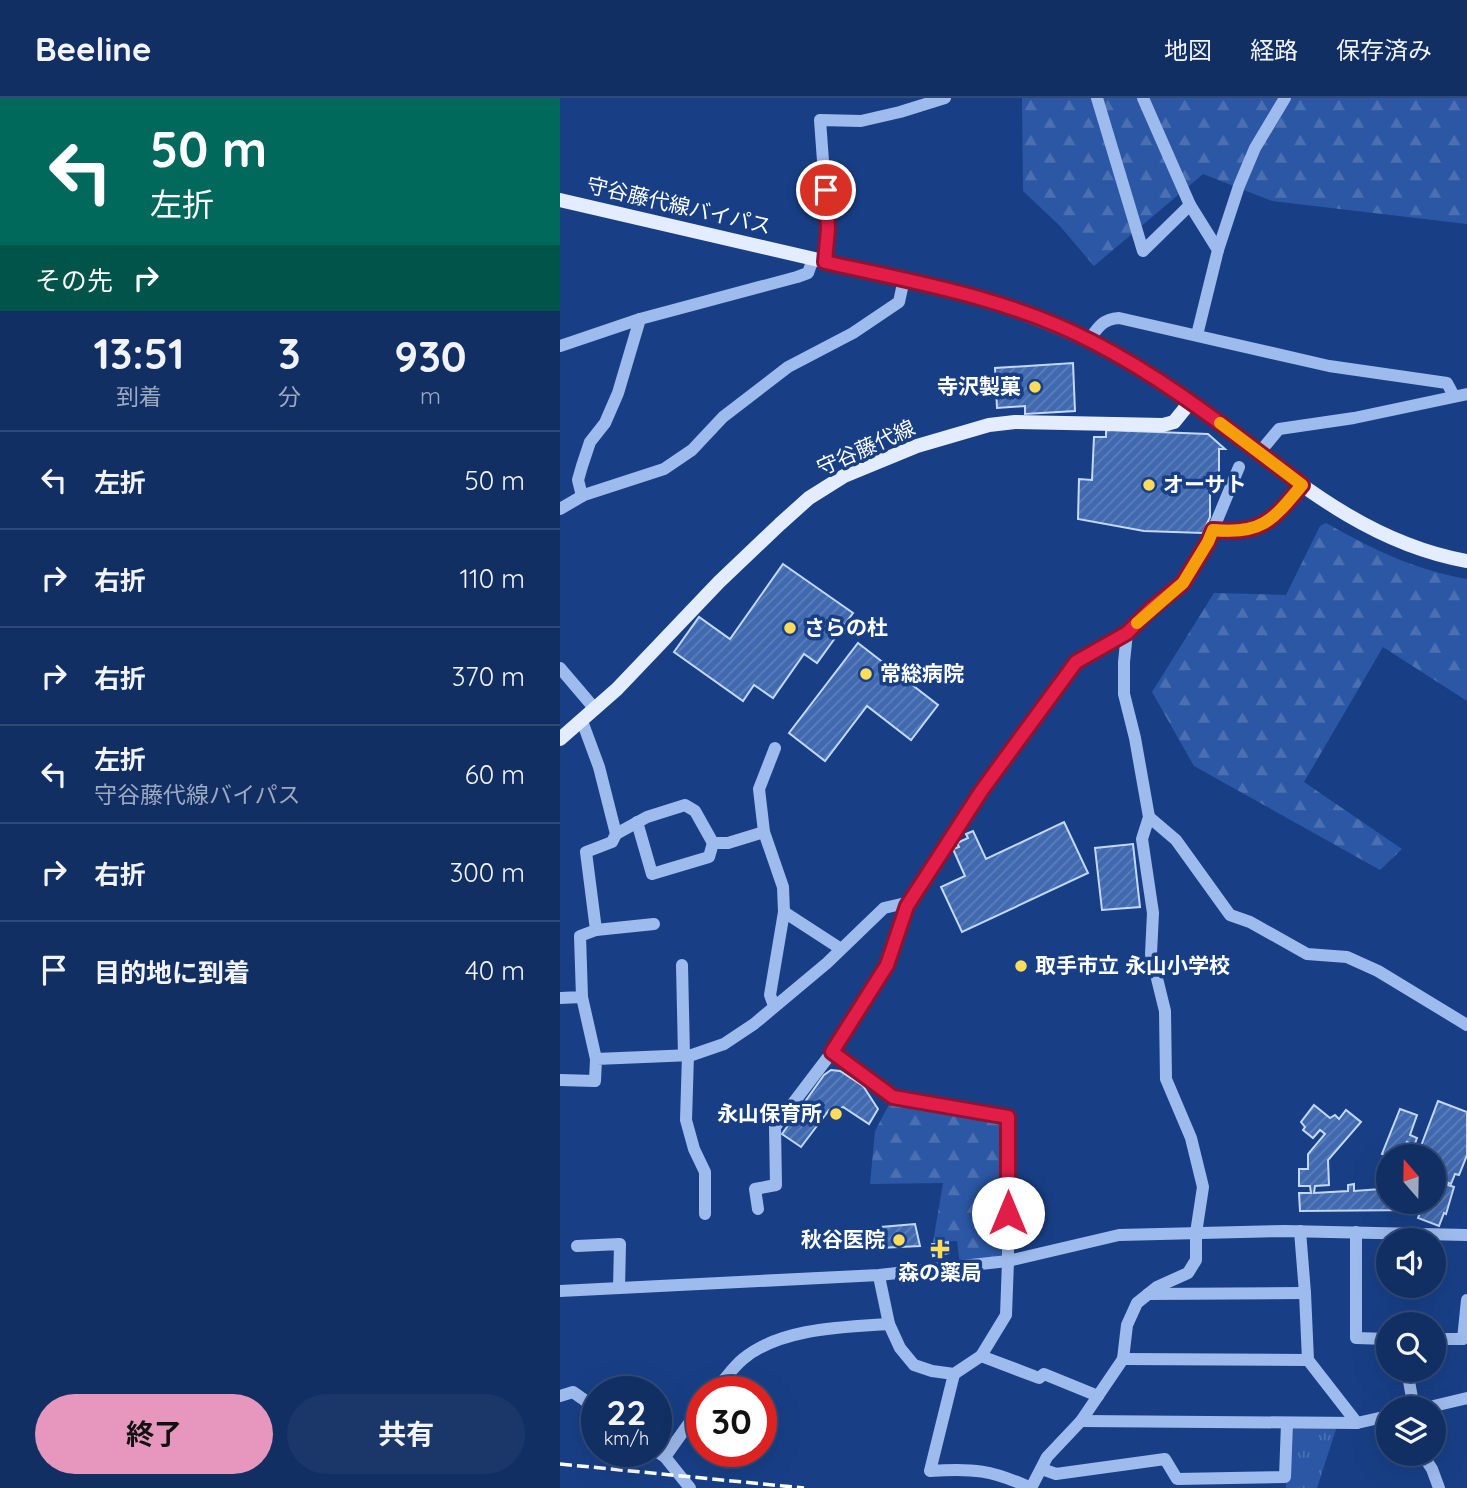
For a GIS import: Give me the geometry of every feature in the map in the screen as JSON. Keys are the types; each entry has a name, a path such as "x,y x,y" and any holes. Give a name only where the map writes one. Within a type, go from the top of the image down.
{"main road":[{"name":"守谷藤代線バイパス","path":"560,200 978,297 1035,316 1090,340 1173,388 1336,510 1386,536 1425,551 1467,561"},
{"name":"守谷藤代線","path":"560,739 617,689 762,540 809,498 844,476 918,446 978,427 1015,422 1163,425 1174,422 1191,401"}],"street":[{"path":"560,346 640,320 808,273 819,260 828,229 820,120 860,121 945,98"},
{"path":"1097,98 1143,251 1190,205"},
{"path":"1143,98 1190,205 1218,250"},
{"path":"1197,335 1218,250 1239,186 1255,148 1285,98"},
{"path":"560,509 582,496 664,469 692,450 723,417 788,367 853,333 899,302 904,279"},
{"path":"1090,340 1100,324 1110,318 1119,318 1329,366 1447,383 1461,395"},
{"path":"582,496 578,480 582,466 590,442 605,423 618,393 640,320"},
{"path":"1259,453 1279,429 1354,418 1461,395"},
{"path":"758,1209 755,1189 776,1185 775,1127 832,1052 887,965 910,902 967,812 1076,662 1127,633 1183,583 1208,542 1239,467"},
{"path":"1213,530 1243,530 1270,521 1280,513 1302,485"},
{"path":"954,1374 930,1471 970,1469 1008,1477 1031,1488 1047,1457 1081,1421 1123,1359 1127,1325 1137,1303 1157,1287 1188,1273 1196,1260 1196,1233 1203,1187 1191,1138 1167,1079 1165,1011 1151,954 1153,913 1142,839 1149,817 1124,694 1127,633"},
{"path":"560,668 595,709"},
{"path":"582,721 599,767 616,834"},
{"path":"774,1006 770,995 783,912 783,887 764,832 759,789 775,748"},
{"path":"596,930 586,852 612,842 616,834 637,822 685,805 695,811 713,843 709,857 652,874 637,822"},
{"path":"1149,817 1176,840 1230,915 1250,922 1307,954 1347,957 1378,971 1467,1025"},
{"path":"713,843 728,843 764,832"},
{"path":"596,1059 686,1055 724,1044 754,1024 884,908 910,902"},
{"path":"783,912 841,949"},
{"path":"560,1080 595,1081 596,1059 582,997 580,936 596,930 654,924"},
{"path":"682,965 686,1120 694,1150 705,1172 705,1214"},
{"path":"560,998 582,997"},
{"path":"832,1052 893,1097 1008,1117 1006,1315 981,1356 954,1374 914,1365 900,1348 888,1324 880,1281"},
{"path":"1300,1231 1308,1360 1357,1423"},
{"path":"560,1291 879,1275 1008,1261 1119,1235 1300,1231 1467,1235"},
{"path":"1356,1232 1356,1338 1376,1339"},
{"path":"577,1246 620,1244 619,1288"},
{"path":"1148,1294 1305,1293"},
{"path":"1446,1339 1462,1339 1467,1300"},
{"path":"727,1376 743,1358 780,1338 840,1327 888,1324"},
{"path":"981,1356 1039,1378 1044,1374 1098,1396"},
{"path":"1123,1359 1308,1360"},
{"path":"560,1396 573,1392 581,1398"},
{"path":"1446,1403 1467,1398"},
{"path":"1081,1421 1357,1423 1376,1419"},
{"path":"1042,1469 1056,1474 1166,1459 1177,1479 1285,1477 1287,1423"},
{"path":"672,1440 686,1424"},
{"path":"1430,1466 1439,1488"},
{"path":"671,1467 690,1488"}],"green space":[{"path":"1022,98 1467,98 1467,224 1272,201 1203,174 1094,266 1059,225 1023,191"},
{"path":"1326,523 1394,557 1467,579 1467,701 1383,647 1304,782 1402,849 1380,870 1194,766 1152,692 1214,593 1286,595 1320,526"},
{"path":"893,1097 1008,1117 1008,1261 960,1266 957,1241 933,1242 943,1183 870,1184 875,1131"},
{"path":"1287,1423 1338,1423 1317,1488 1286,1488"}],"building":[{"name":"寺沢製菓","path":"1073,363 1075,411 1025,414 1025,406 997,408 995,368"},
{"name":"オーサト","path":"1106,430 1208,434 1225,449 1219,449 1219,490 1210,490 1210,517 1203,533 1144,531 1078,519 1079,479 1092,480 1094,437 1106,437"},
{"name":"さらの杜","path":"783,564 853,613 817,663 804,654 773,698 754,685 743,701 674,652 699,617 730,639"},
{"name":"常総病院","path":"858,643 938,705 911,740 867,706 825,761 789,733"},
{"path":"1064,822 1088,873 962,932 941,887 965,876 953,849 959,847 957,843 968,838 966,834 973,831 986,859"},
{"path":"1133,844 1140,907 1102,910 1095,848"},
{"path":"831,1070 840,1071 863,1086 878,1109 869,1124 843,1107 829,1110 801,1147 782,1134 824,1075"},
{"path":"1438,1101 1467,1112 1467,1155 1459,1175 1455,1174 1451,1184 1446,1182 1446,1144 1422,1144"},
{"path":"1314,1105 1330,1118 1335,1115 1339,1119 1346,1110 1361,1122 1328,1160 1329,1185 1315,1186 1314,1193 1348,1191 1348,1185 1354,1184 1354,1191 1376,1189 1376,1210 1300,1211 1299,1193 1311,1193 1310,1186 1299,1186 1299,1169 1308,1169 1308,1154 1325,1134 1320,1130 1313,1138 1303,1130 1305,1127 1301,1122"},
{"path":"1400,1109 1417,1115 1410,1135 1417,1138 1415,1144 1386,1144"},
{"path":"1446,1184 1454,1187 1446,1214"},
{"path":"1420,1214 1444,1214 1439,1226 1418,1218"},
{"name":"秋谷医院","path":"915,1224 920,1246 879,1248 878,1234 881,1234 881,1227"},
{"name":"森の薬局","path":"948,1242 949,1253 933,1256 932,1244"}],"railway":[{"path":"560,1464 804,1488"}],"slow traffic":[{"path":"1137,623 1183,583 1213,530 1243,530 1270,521 1280,513 1302,485 1220,423"}],"place":[{"name":"寺沢製菓","path":"1035,387"},
{"name":"オーサト","path":"1149,485"},
{"name":"さらの杜","path":"790,628"},
{"name":"常総病院","path":"866,674"},
{"name":"取手市立 永山小学校","path":"1021,966"},
{"name":"永山保育所","path":"836,1114"},
{"name":"秋谷医院","path":"899,1240"},
{"name":"森の薬局","path":"940,1249"}],"route":[{"path":"826,190 828,229 825,262 978,297 1035,316 1090,340 1173,388 1302,485 1280,513 1270,521 1243,530 1213,530 1183,583 1127,633 1076,662 967,812 907,906 887,965 832,1052 893,1097 1008,1117 1008,1213"}]}
